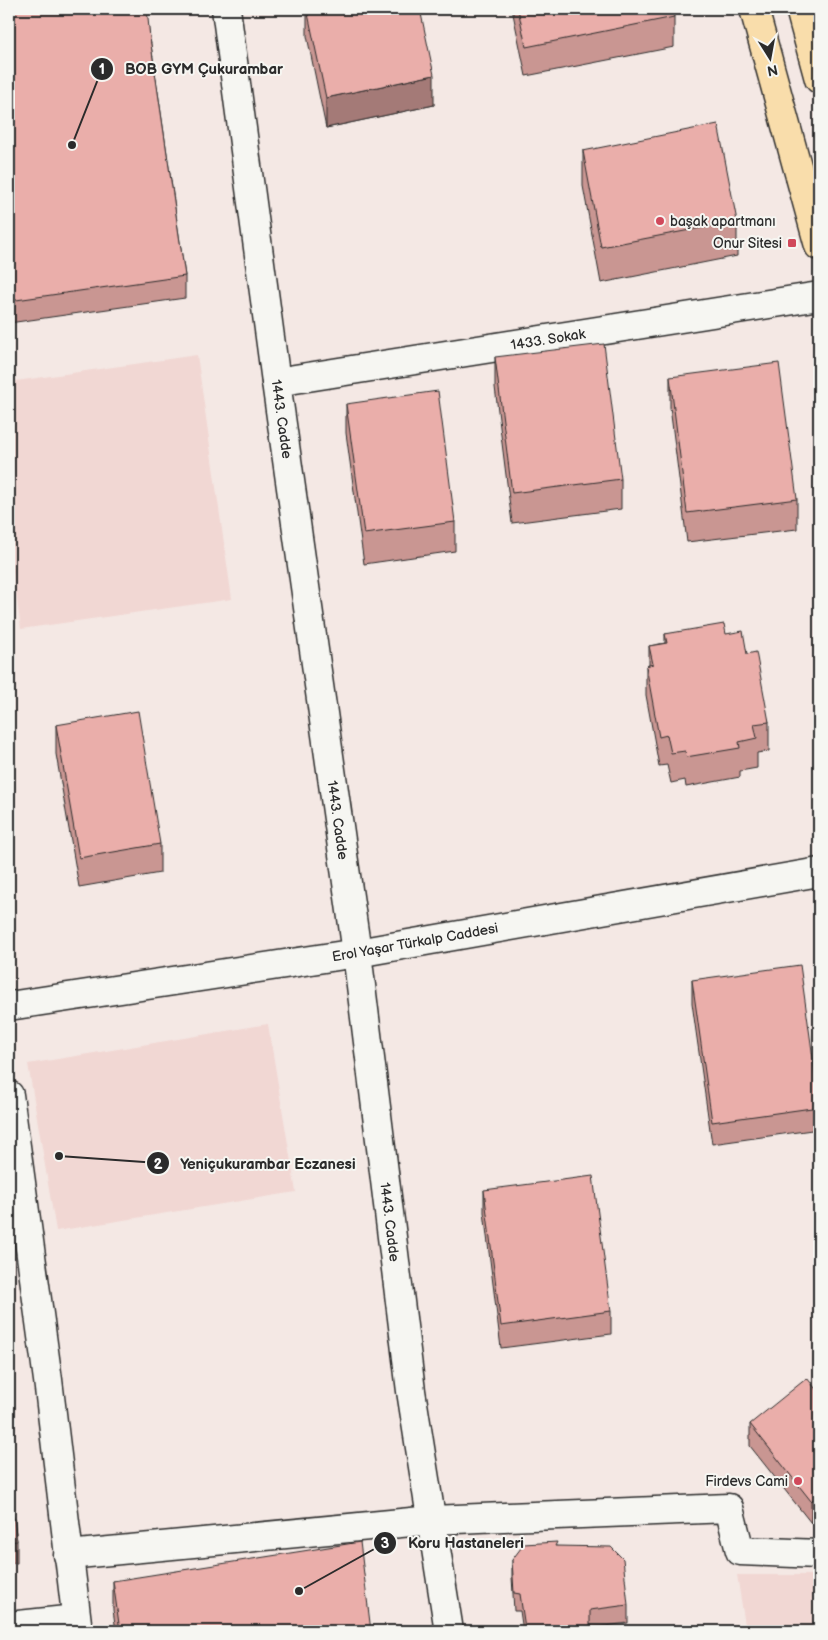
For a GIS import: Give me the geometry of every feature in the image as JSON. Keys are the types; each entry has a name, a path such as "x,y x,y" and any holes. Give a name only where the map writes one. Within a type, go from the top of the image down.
{"main road":[{"path":"754,9 819,246"},
{"path":"800,9 819,79"}],"street":[{"name":"1443. Cadde","path":"226,9 276,382 357,953 411,1390 450,1631"},
{"name":"1433. Sokak","path":"276,382 819,296"},
{"name":"Erol Yaşar Türkalp Caddesi","path":"9,1006 357,953 819,872"},
{"path":"9,1094 48,1380 77,1625 9,1626"},
{"path":"68,1555 432,1520 730,1508 740,1551 819,1554"}],"shaded area":[{"path":"197,355 232,599 21,629 9,542 9,382"},
{"path":"268,1024 296,1192 56,1231 28,1064"},
{"path":"737,1575 819,1575 819,1631 746,1631"}],"building":[{"path":"9,9 147,9 185,276 9,301"},
{"path":"307,9 420,9 434,75 326,98"},
{"path":"518,9 672,9 674,17 526,47"},
{"name":"başak apartmanı","path":"718,124 737,221 601,247 583,151"},
{"path":"604,344 621,479 512,493 495,357"},
{"path":"779,363 797,499 687,513 670,377"},
{"path":"438,391 455,522 364,534 346,404"},
{"path":"724,624 726,634 743,631 747,654 756,652 769,722 754,724 757,738 739,742 740,748 686,757 685,751 671,753 667,735 659,737 646,666 653,664 649,646 667,643 665,634"},
{"path":"138,711 160,844 79,858 56,725"},
{"path":"800,965 819,1107 712,1122 692,980"},
{"path":"593,1176 611,1311 501,1326 484,1190"},
{"name":"Firdevs Cami","path":"807,1378 819,1393 819,1494 811,1501 750,1424"},
{"path":"9,1484 17,1541 9,1542"},
{"path":"360,1542 371,1631 120,1631 113,1581"},
{"path":"557,1542 555,1546 611,1547 623,1559 628,1605 590,1610 590,1631 526,1631 520,1594 514,1593 512,1560 524,1544"}],"place":[{"name":"BOB GYM Çukurambar","path":"72,145"},
{"name":"başak apartmanı","path":"660,221"},
{"name":"Onur Sitesi","path":"792,243"},
{"name":"Yeniçukurambar Eczanesi","path":"59,1156"},
{"name":"Firdevs Cami","path":"798,1481"},
{"name":"Koru Hastaneleri","path":"299,1591"}]}
